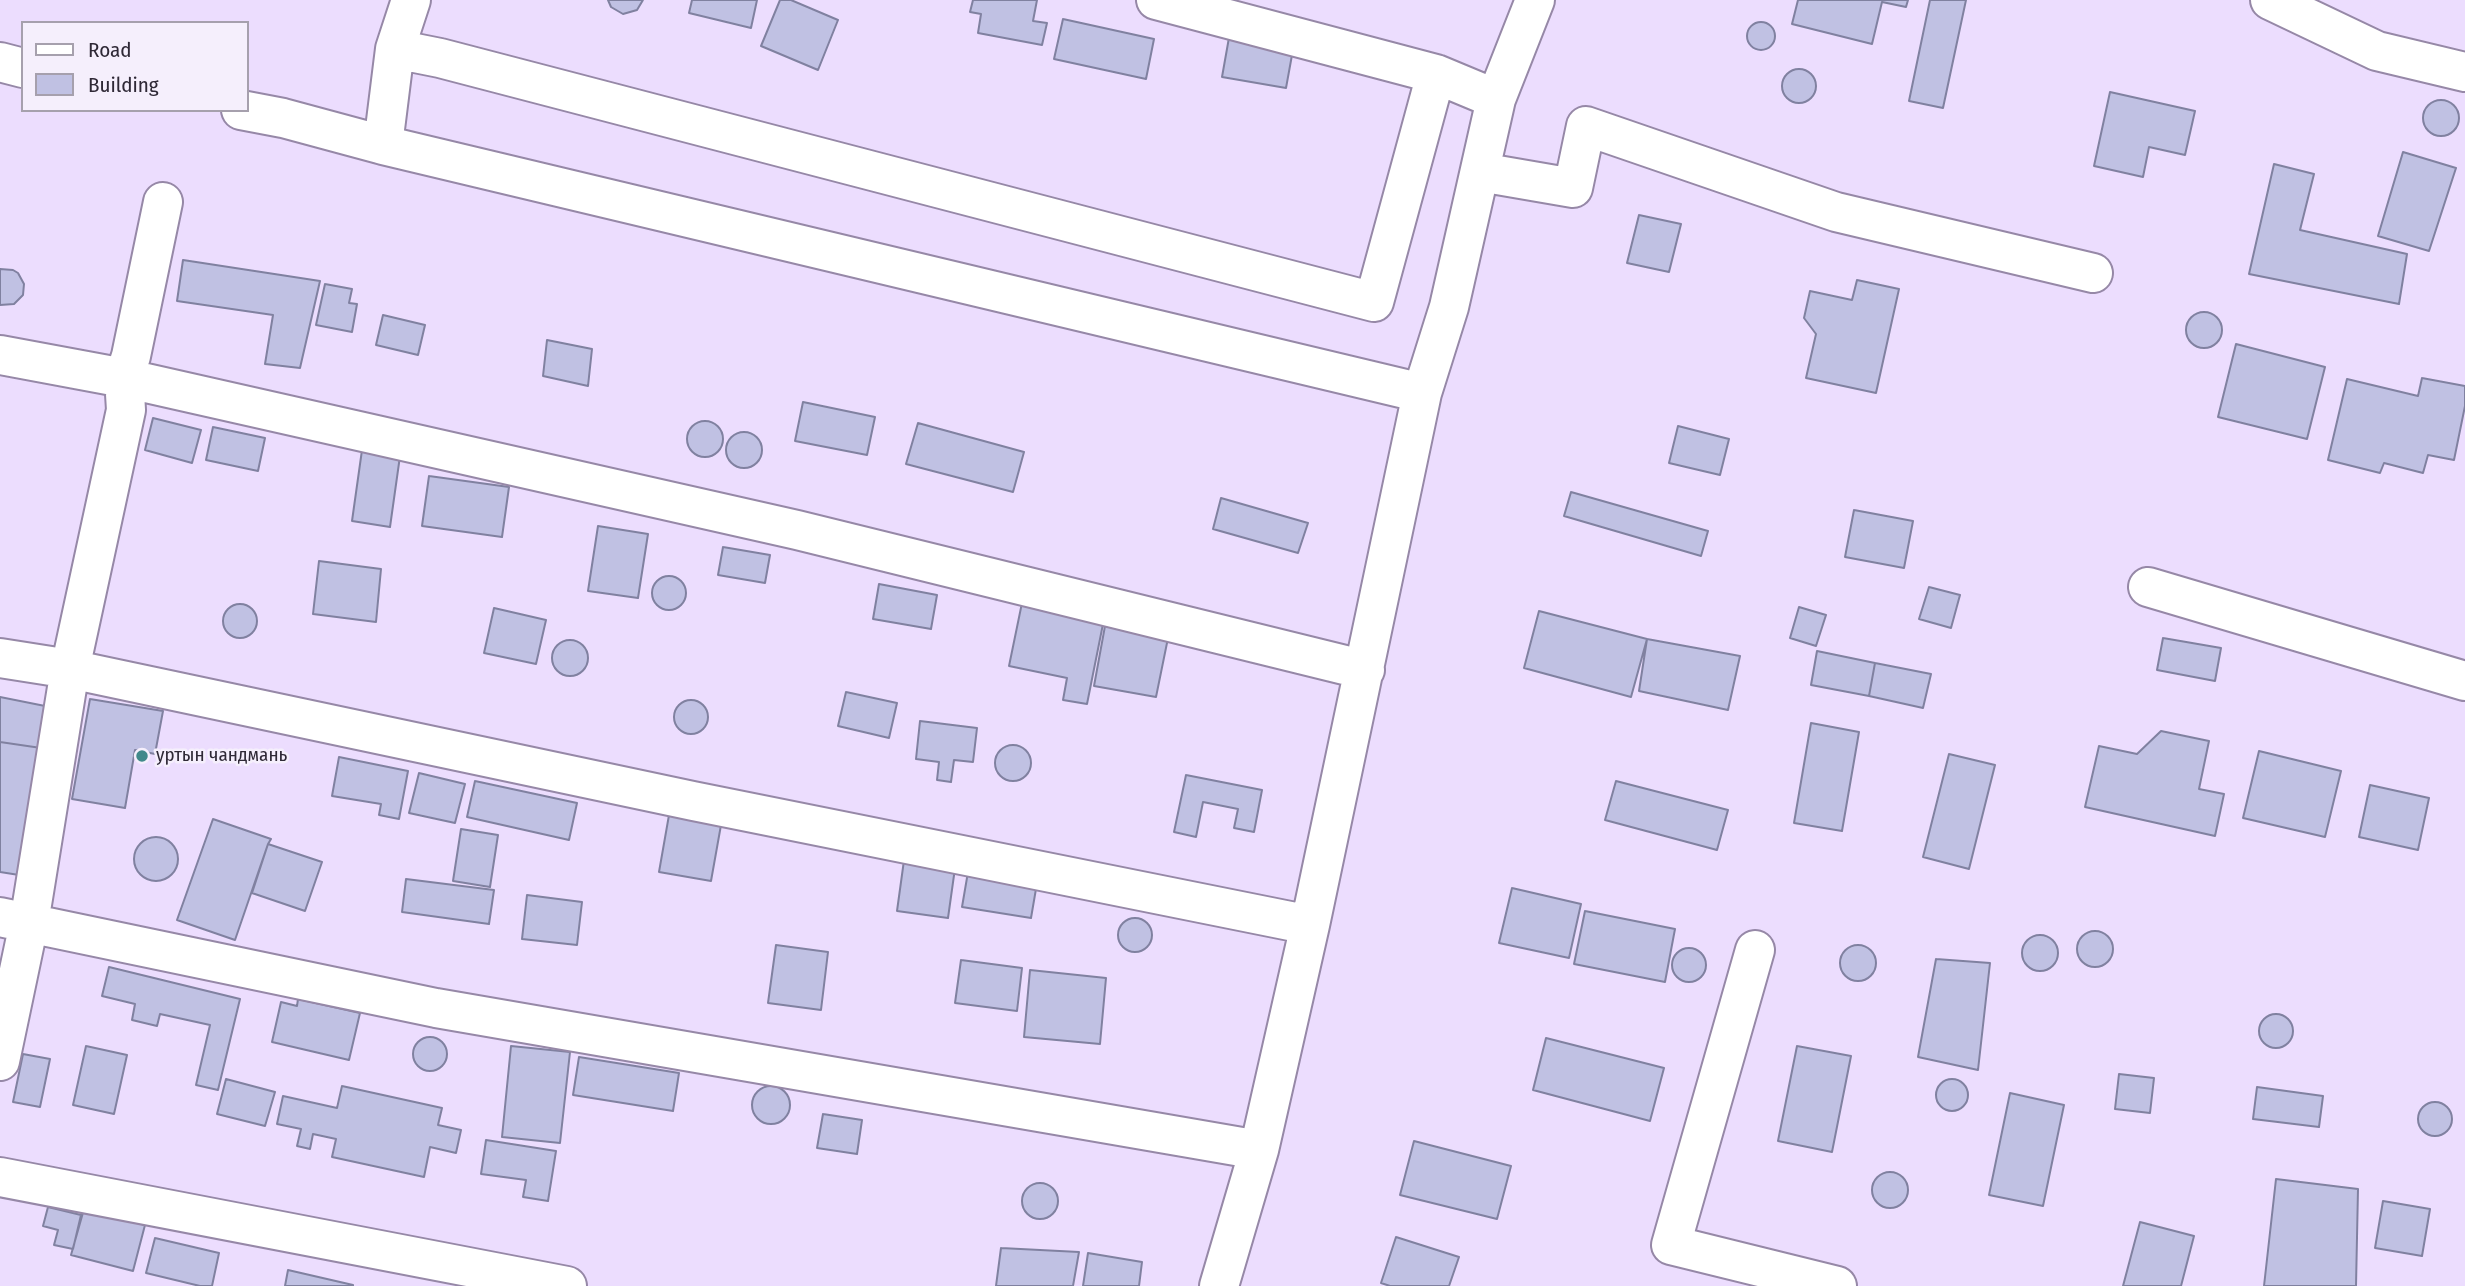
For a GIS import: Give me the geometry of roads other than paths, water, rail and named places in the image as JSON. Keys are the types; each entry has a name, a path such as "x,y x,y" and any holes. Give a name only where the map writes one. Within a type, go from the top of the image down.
{"street":[{"path":"383,145 395,49 411,0"},
{"path":"1156,0 1436,74 1496,99"},
{"path":"1219,1286 1259,1150 1365,670 1422,393 1449,307 1496,99 1535,0"},
{"path":"2270,0 2377,51 2465,72"},
{"path":"395,49 493,71 1374,302 1436,74"},
{"path":"0,62 21,67"},
{"path":"248,111 1422,393"},
{"path":"1480,173 1573,188 1586,125 1836,212 2094,273"},
{"path":"0,1061 15,920 126,410 124,378 163,202"},
{"path":"0,355 124,378 797,530 1365,670"},
{"path":"2148,587 2465,681"},
{"path":"0,658 70,669 693,802 1310,925"},
{"path":"15,920 436,1008 1259,1150"},
{"path":"1755,950 1671,1245 1837,1286"},
{"path":"0,1177 567,1286"}],"place":[{"name":"уртын чандмань","path":"142,756"}]}
